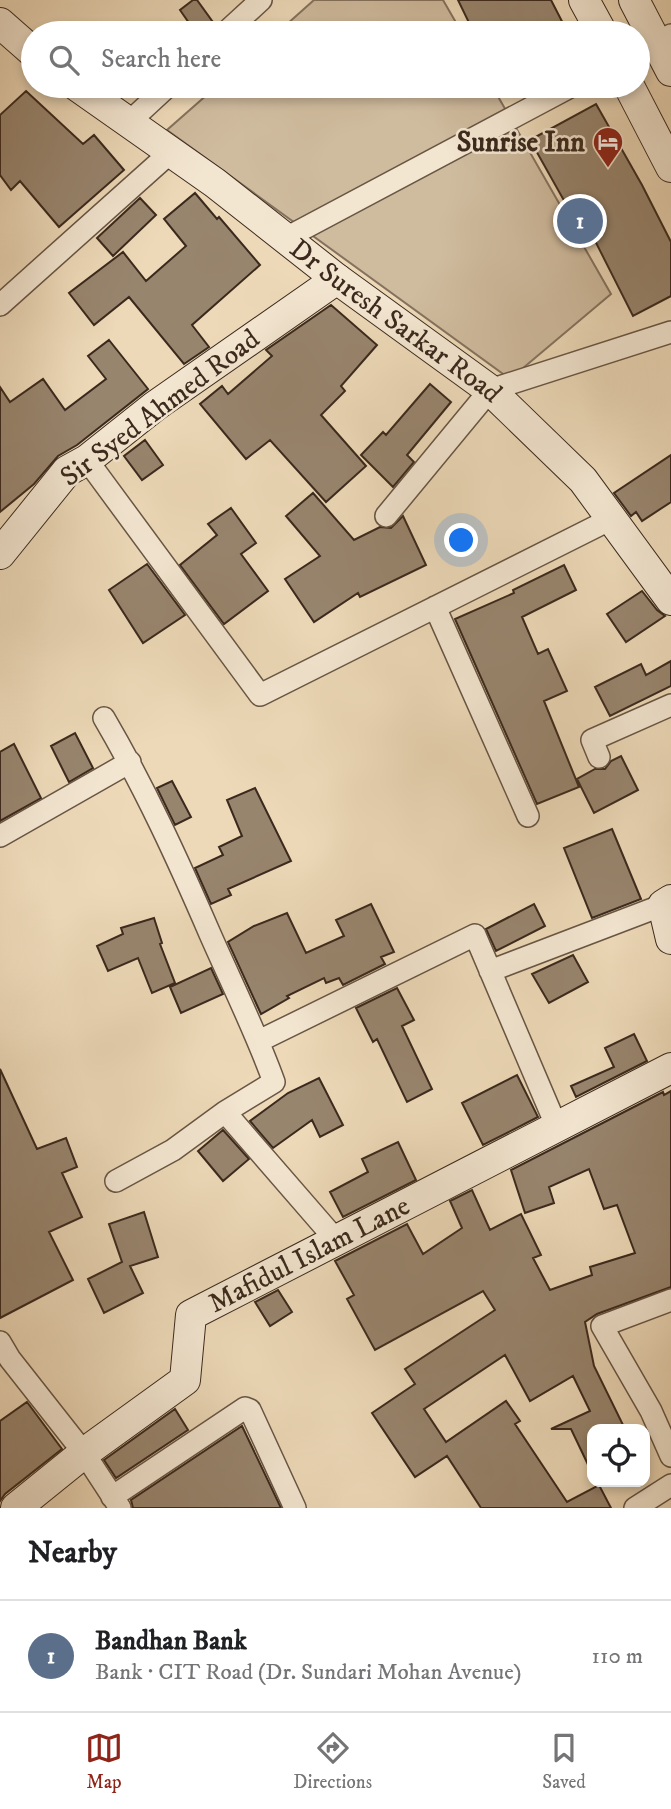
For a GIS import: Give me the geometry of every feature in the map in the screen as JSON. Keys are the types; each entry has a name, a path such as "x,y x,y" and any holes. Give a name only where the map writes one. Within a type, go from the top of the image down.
{"street":[{"path":"238,21 261,0"},
{"path":"584,0 595,21"},
{"path":"634,0 644,21"},
{"path":"0,23 21,41"},
{"path":"655,44 671,71"},
{"name":"Dr Suresh Sarkar Road","path":"94,98 171,152 337,279 490,390 583,480 671,600"},
{"path":"128,123 156,98"},
{"path":"286,238 548,98"},
{"path":"635,98 671,167"},
{"path":"0,306 171,152"},
{"name":"Sir Syed Ahmed Road","path":"0,554 67,471 87,460 155,406 337,279"},
{"path":"386,516 490,390 671,332"},
{"path":"87,460 260,695 611,519"},
{"path":"435,607 528,816"},
{"path":"599,757 592,740 671,705"},
{"path":"104,718 130,762 176,853 259,1041 274,1082 225,1112 173,1150 116,1181"},
{"path":"0,836 130,762"},
{"path":"490,971 667,902 671,939"},
{"path":"259,1041 475,935 556,1125"},
{"name":"Mafidul Islam Lane","path":"16,1508 84,1453 185,1380 191,1315 671,1068"},
{"path":"225,1112 336,1240"},
{"path":"671,1300 602,1326 650,1411 671,1457"},
{"path":"0,1342 10,1359 84,1453 116,1502 245,1408 250,1410 295,1508"},
{"path":"635,1508 671,1485"}],"shaded area":[{"path":"314,0 443,0 455,21 290,21"},
{"path":"203,98 499,98 611,294 510,379 167,130"}],"building":[{"path":"197,0 212,21 188,21 180,10"},
{"path":"458,0 551,0 562,21 468,21"},
{"path":"21,96 21,98 34,98 83,144 94,135 124,170 59,227 20,181 11,190 0,175 0,115"},
{"path":"596,104 671,242 671,296 633,316 579,209 571,213 530,140"},
{"path":"195,193 260,265 192,325 209,347 184,364 129,297 94,325 69,293 123,252 146,281 186,246 164,219"},
{"path":"140,198 156,215 113,256 97,238"},
{"path":"331,305 377,345 341,386 345,391 321,415 366,466 326,502 270,440 246,459 200,404 222,386 228,394 272,356 266,350"},
{"path":"109,340 148,389 77,445 58,456 34,484 0,512 0,387 10,402 43,379 65,410 106,379 88,356"},
{"path":"430,384 451,402 407,455 414,462 393,487 361,455 383,432 386,435"},
{"path":"145,440 163,465 142,480 124,456"},
{"path":"671,455 671,502 642,521 636,512 631,516 614,493"},
{"path":"313,493 354,540 380,527 391,528 403,516 426,565 360,597 358,593 314,622 285,579 320,556 286,516"},
{"path":"231,508 256,543 241,554 268,591 224,624 180,565 217,535 208,524"},
{"path":"147,564 185,615 143,643 109,590"},
{"path":"564,565 576,590 522,617 538,654 548,649 567,691 544,701 579,787 537,804 455,619 514,593 513,590"},
{"path":"642,591 665,616 626,642 607,614"},
{"path":"671,661 671,686 610,716 595,687 641,664 646,675"},
{"path":"75,733 93,768 69,782 51,746"},
{"path":"14,744 41,798 0,821 0,752"},
{"path":"621,756 638,790 594,813 577,779 595,769 605,769 611,761"},
{"path":"172,781 191,817 175,825 157,788"},
{"path":"255,788 291,861 228,889 231,895 211,904 195,868 223,855 219,847 242,836 227,800"},
{"path":"612,829 641,899 592,918 564,848"},
{"path":"371,904 394,952 381,957 385,964 343,985 339,978 326,983 324,978 287,996 289,998 261,1014 228,942 254,926 287,913 306,953 344,936 336,920"},
{"path":"534,904 545,926 496,951 486,929"},
{"path":"154,918 162,943 160,944 175,983 152,993 138,958 108,971 97,946 123,934 121,928"},
{"path":"573,955 588,982 549,1003 532,974"},
{"path":"211,968 223,994 181,1013 170,987"},
{"path":"397,988 414,1020 402,1026 432,1089 407,1102 377,1039 373,1042 356,1008"},
{"path":"634,1034 647,1061 576,1097 571,1086 614,1067 605,1048"},
{"path":"0,1069 37,1149 66,1138 77,1167 62,1173 82,1217 49,1232 73,1280 0,1318"},
{"path":"517,1075 538,1117 483,1145 462,1103"},
{"path":"319,1078 343,1125 320,1137 312,1120 273,1148 250,1121 288,1093"},
{"path":"671,1091 671,1287 597,1314 585,1322 594,1366 623,1424 587,1424 587,1463 571,1429 551,1429 590,1411 573,1376 530,1401 505,1355 424,1409 446,1442 506,1401 520,1421 515,1424 567,1502 600,1487 611,1508 481,1508 447,1456 415,1477 372,1413 415,1384 405,1369 495,1310 483,1291 375,1350 347,1299 354,1295 335,1261 407,1224 423,1254 462,1228 450,1201 472,1190 490,1230 521,1214 541,1255 533,1258 550,1290 592,1275 590,1267 635,1253 617,1205 604,1209 589,1169 549,1187 554,1203 525,1213 511,1170 663,1092 664,1095"},
{"path":"223,1130 249,1159 223,1181 198,1151"},
{"path":"398,1142 416,1180 343,1217 330,1192 368,1172 362,1159"},
{"path":"144,1212 158,1257 130,1266 143,1293 104,1313 88,1279 122,1262 109,1224"},
{"path":"278,1290 292,1312 270,1326 255,1302"},
{"path":"27,1402 62,1449 5,1494 0,1501 0,1421"},
{"path":"175,1409 188,1430 116,1478 104,1460"},
{"path":"242,1426 281,1508 133,1508 131,1500"}],"place":[{"name":"Sunrise Inn","path":"608,169"},
{"name":"Bandhan Bank","path":"580,221"}]}
